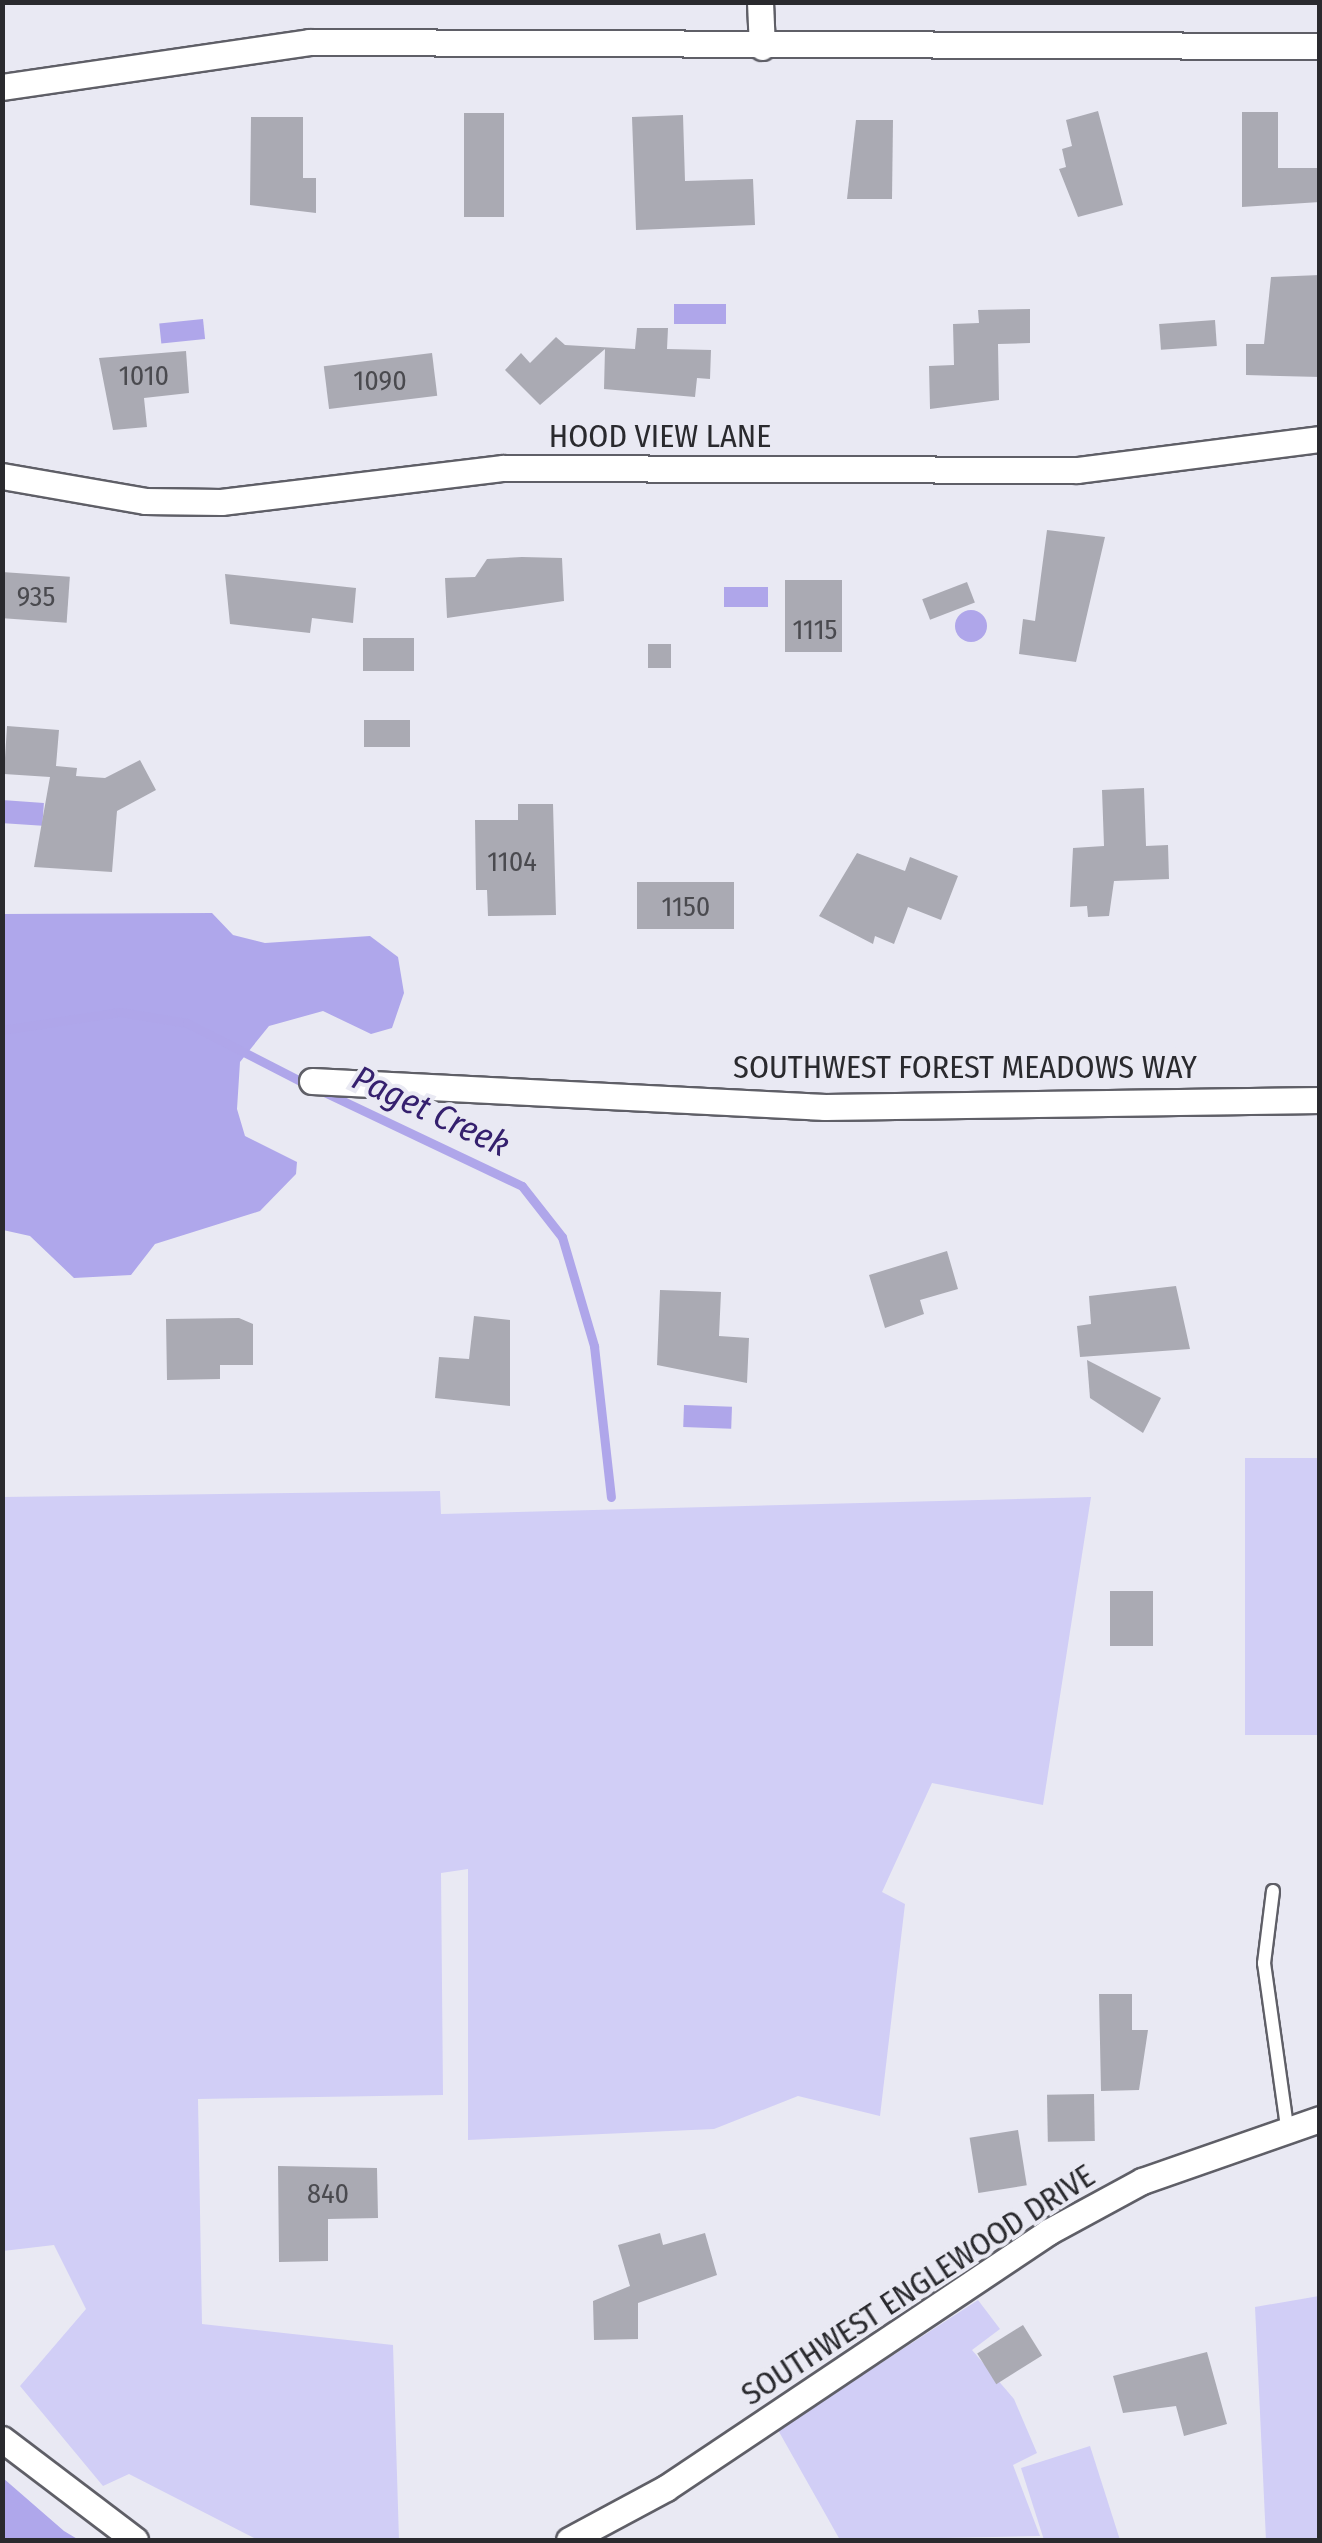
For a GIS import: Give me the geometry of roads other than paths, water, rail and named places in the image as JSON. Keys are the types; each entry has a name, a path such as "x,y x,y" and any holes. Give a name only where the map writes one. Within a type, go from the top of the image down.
{"street":[{"path":"760,2 762,47"},
{"path":"2,87 309,42 762,47 1320,46"},
{"name":"HOOD VIEW LANE","path":"2,476 145,500 222,502 502,468 1077,470 1320,439"},
{"name":"SOUTHWEST FOREST MEADOWS WAY","path":"312,1081 824,1106 1320,1100"},
{"name":"SOUTHWEST ENGLEWOOD DRIVE","path":"568,2540 666,2488 1048,2232 1142,2181 1320,2119"},
{"path":"2,2439 135,2540"}],"lane":[{"path":"1273,1892 1264,1963 1287,2128"}],"waterway":[{"name":"Paget Creek","path":"2,1030 120,1012 187,1023 308,1085"},
{"name":"Paget Creek","path":"322,1091 522,1186 562,1237 594,1346 611,1497"}]}
